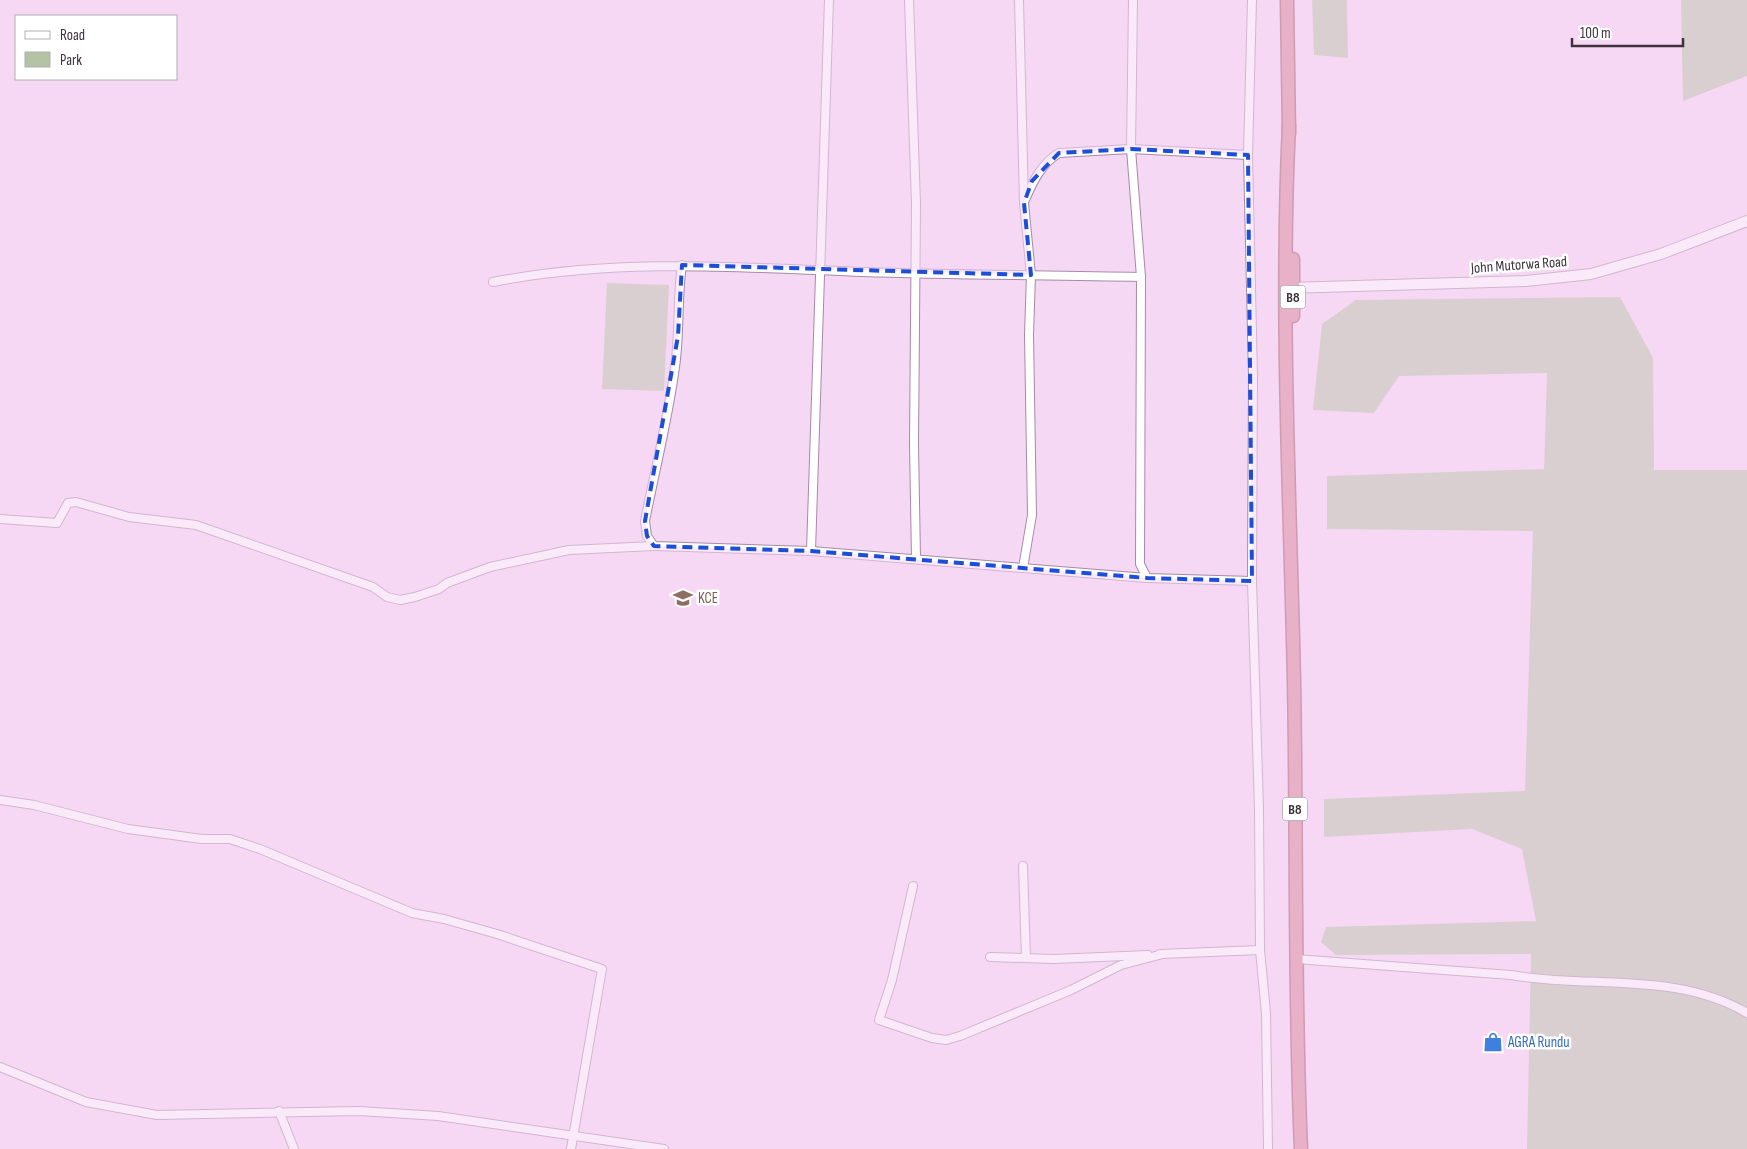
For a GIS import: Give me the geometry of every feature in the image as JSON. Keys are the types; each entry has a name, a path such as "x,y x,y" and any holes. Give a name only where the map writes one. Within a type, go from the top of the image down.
{"highway":[{"name":"B8","path":"1287,0 1289,469 1295,749 1296,959 1301,1149"}],"street":[{"path":"811,550 829,0"},
{"path":"909,0 916,157 914,393 916,559"},
{"path":"1019,0 1024,204 1031,275 1028,335 1032,515 1023,568"},
{"path":"1133,0 1131,149 1141,277 1140,564 1147,578"},
{"path":"1252,0 1248,155 1253,377 1252,581 1259,810 1260,950 1266,1013 1268,1149"},
{"path":"1024,204 1032,181 1051,158 1059,153 1131,149 1248,155"},
{"name":"John Mutorwa Road","path":"1288,288 1526,281 1591,274 1661,254 1747,220"},
{"path":"654,546 647,536 645,521 675,367 678,336 678,291 682,265"},
{"path":"493,282 537,274 584,269 682,265 916,274 1141,277"},
{"path":"0,519 57,523 68,503 76,502 129,517 196,525 373,587 387,597 400,600 431,592 447,583 490,567 569,550 654,546 811,550 1147,578 1252,581"},
{"path":"0,800 34,805 128,829 202,839 230,839 290,861 412,913 444,919 602,969 571,1149"},
{"path":"1023,866 1026,958"},
{"path":"913,886 892,980 879,1020 932,1038 946,1040 960,1036 1071,990 1121,965 1163,954"},
{"path":"990,956 1095,958 1260,950"},
{"path":"1296,959 1511,975 1543,981 1678,987 1734,1005 1747,1013"},
{"path":"0,1067 86,1102 140,1112 192,1116 279,1111 359,1111 438,1116 644,1148 664,1149"},
{"path":"279,1111 294,1149"}],"highlighted area":[{"path":"1131,149 1248,155 1252,581 1147,578 811,551 654,546 647,536 645,521 678,336 682,265 1031,275 1024,203 1032,181 1059,153"}],"green space":[{"path":"1312,0 1347,0 1348,58 1314,55"},
{"path":"1681,0 1747,0 1747,76 1683,101"},
{"path":"607,283 669,285 664,391 602,389"},
{"path":"1620,297 1653,358 1654,470 1747,470 1747,1149 1527,1149 1531,954 1336,955 1321,942 1326,927 1536,921 1522,849 1472,829 1324,837 1324,799 1525,791 1533,531 1327,529 1327,476 1544,469 1547,373 1399,376 1374,413 1313,410 1322,324 1356,300"}],"place":[{"name":"KCE","path":"683,598"},
{"name":"AGRA Rundu","path":"1493,1042"}]}
